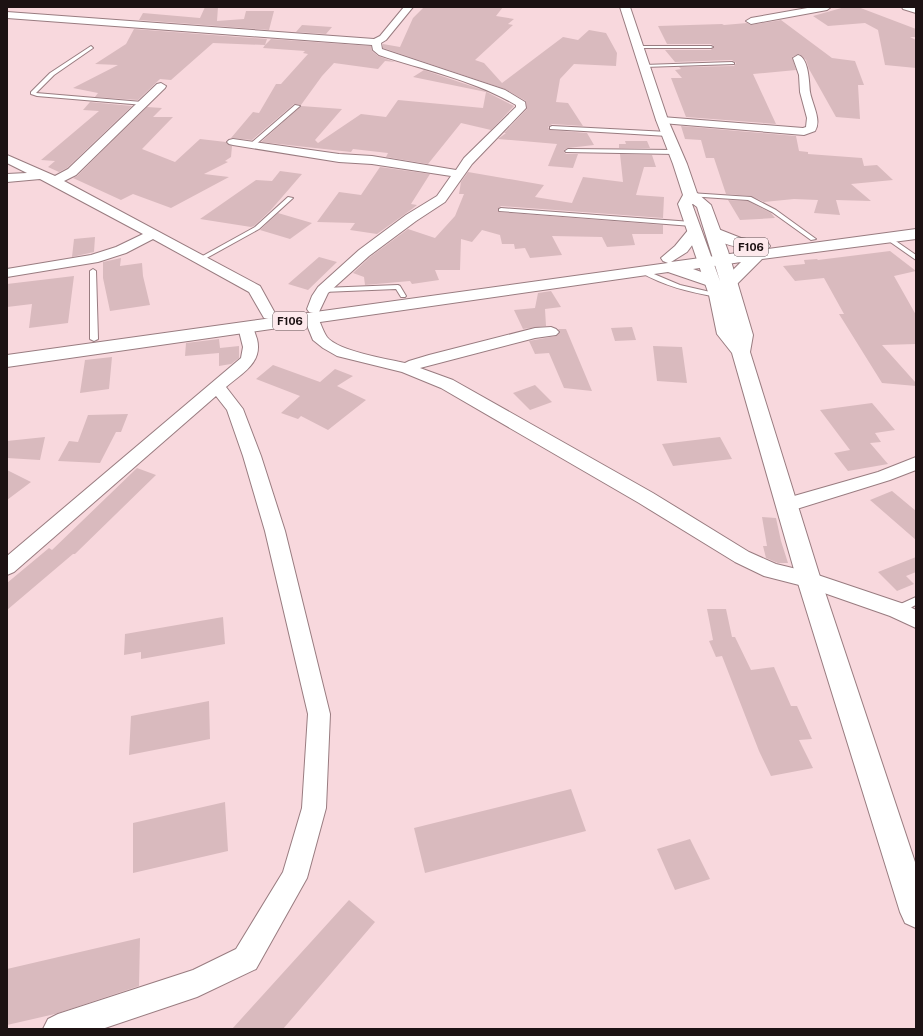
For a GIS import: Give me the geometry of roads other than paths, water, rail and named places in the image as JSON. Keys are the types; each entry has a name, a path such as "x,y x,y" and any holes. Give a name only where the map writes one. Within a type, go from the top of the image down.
{"main road":[{"path":"626,7 662,120 690,195 704,205 721,256 744,335 741,352"},
{"path":"690,195 685,204 715,289 726,334 741,352 809,580 916,912"},
{"name":"F106","path":"759,251 813,239 916,226"},
{"path":"693,228 681,249 667,263 694,274 715,289"},
{"path":"713,232 724,238 741,243 759,251 729,282"},
{"name":"F106","path":"7,360 246,327 403,296 759,251 916,234"},
{"name":"F106","path":"7,351 269,315 312,314 642,271 667,263"}],"street":[{"path":"7,15 376,42 383,38 409,7"},
{"path":"751,22 827,7"},
{"path":"906,7 916,10"},
{"path":"376,42 378,50 382,53 501,92 521,104 521,108 468,161 441,199 411,218 364,253 324,290 319,296 312,314 321,340 343,353 408,369 447,384 646,498 742,557 771,571 809,580 897,610 916,620"},
{"path":"662,120 711,122 804,132 811,129 812,118 805,92 804,74 798,58"},
{"path":"55,181 72,172 161,86"},
{"path":"232,142 339,158 372,160 459,174"},
{"path":"7,159 55,181 255,289 269,315"},
{"path":"7,178 40,175"},
{"path":"7,273 93,259 121,250 154,234"},
{"path":"7,566 248,360 251,347 246,327"},
{"path":"408,369 415,364 450,354 535,334 551,332"},
{"path":"58,1029 197,983 246,959 294,878 314,808 320,714 275,531 252,456 235,409 217,386"},
{"path":"787,505 884,476 916,463"}],"lane":[{"path":"92,47 52,74 33,93 37,95 142,104"},
{"path":"638,47 711,47"},
{"path":"644,66 732,63"},
{"path":"252,145 297,106"},
{"path":"552,128 668,134"},
{"path":"568,150 675,152"},
{"path":"690,195 749,198 768,206 813,239"},
{"path":"201,259 257,228 290,198"},
{"path":"501,210 693,228"},
{"path":"888,238 916,258"},
{"path":"93,271 94,339"},
{"path":"642,271 666,284 684,289 715,289"},
{"path":"324,290 398,287 403,296"},
{"path":"897,610 916,601"}]}
